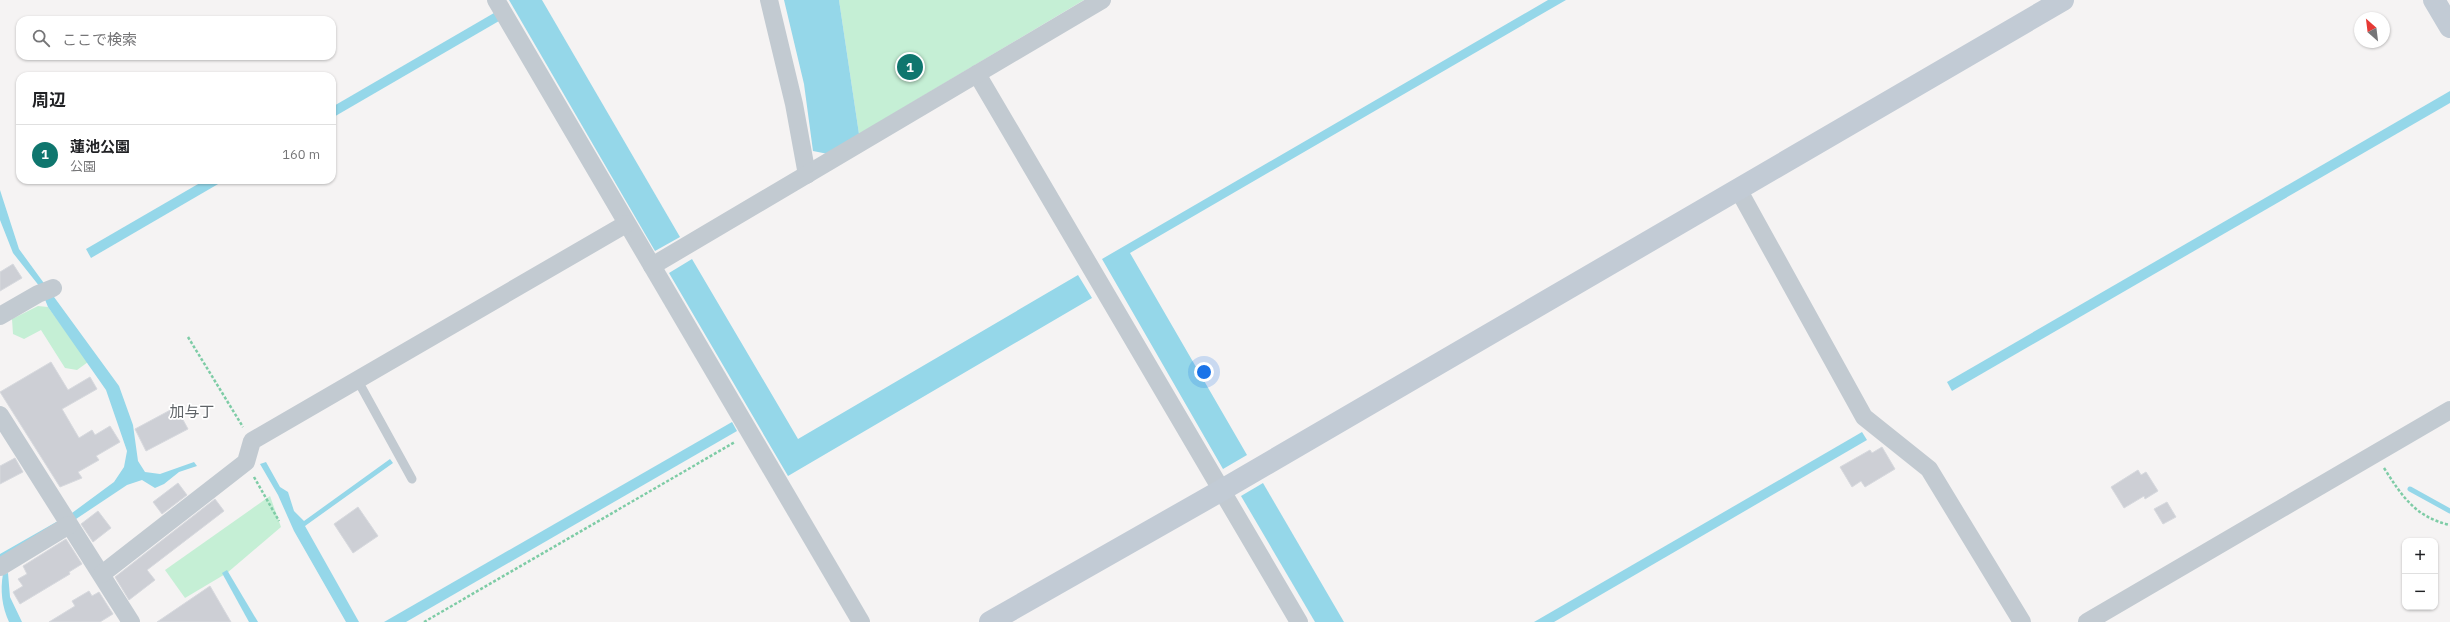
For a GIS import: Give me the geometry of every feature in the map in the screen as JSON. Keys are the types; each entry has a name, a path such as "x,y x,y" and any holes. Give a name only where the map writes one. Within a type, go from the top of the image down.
{"street":[{"path":"496,0 626,224 861,622"},
{"path":"769,0 794,104 807,175"},
{"path":"652,266 1102,0"},
{"path":"990,622 1222,490 2063,0"},
{"path":"2434,0 2450,27"},
{"path":"977,74 1299,622"},
{"path":"1738,189 1864,417 1929,469 2022,622"},
{"path":"102,574 246,462 252,441 358,381 626,224"},
{"path":"0,316 45,291"},
{"path":"2087,622 2450,410"},
{"path":"0,415 131,622"},
{"path":"0,567 66,520"}],"lane":[{"path":"358,381 412,479"}],"path":[{"path":"188,337 252,441"},
{"path":"424,622 750,434"},
{"path":"2375,454 2405,501 2436,522 2450,524"},
{"path":"246,462 279,521"}],"green space":[{"path":"839,0 1084,0 859,134"},
{"path":"38,306 48,307 88,362 77,370 65,368 41,330 24,339 13,334 12,319"},
{"path":"270,496 281,527 227,573 185,598 165,570"}],"water":[{"path":"509,0 542,0 680,237 655,251"},
{"path":"784,0 839,0 859,134 828,154 813,151 804,84"},
{"path":"1548,0 1566,0 1130,253 1247,455 1223,469 1102,259"},
{"path":"494,13 499,21 336,116 336,105"},
{"path":"2450,91 2450,103 1952,391 1947,382"},
{"path":"198,184 218,184 91,258 86,249"},
{"path":"0,190 19,249 119,386 133,425 138,461 145,472 160,474 194,462 197,466 179,472 164,484 155,488 142,480 127,485 76,519 0,559 0,554 72,513 114,482 124,467 127,451 106,390 48,307 40,287 13,253 0,220"},
{"path":"692,259 798,439 1078,275 1092,298 788,476 669,273"},
{"path":"732,422 737,431 406,622 384,622"},
{"path":"1862,432 1867,440 1554,622 1534,622"},
{"path":"390,459 393,463 305,526 359,622 346,622 294,531 278,495 260,464 266,462 280,487 288,492 294,511 304,521"},
{"path":"1263,483 1344,622 1315,622 1241,496"},
{"path":"227,570 258,622 249,622 222,573"},
{"path":"8,573 10,597 22,622 9,622 5,610 2,598 2,580 3,574"}],"building":[{"path":"13,264 22,278 0,291 0,272"},
{"path":"51,362 68,390 90,377 97,389 62,409 79,438 92,430 95,435 110,426 120,442 96,456 99,460 78,472 82,478 60,487 0,392"},
{"path":"176,407 188,429 146,451 135,429"},
{"path":"1882,447 1895,469 1865,487 1861,481 1852,487 1840,467 1870,450 1872,453"},
{"path":"15,458 23,472 0,484 0,466"},
{"path":"2138,470 2141,475 2146,472 2158,491 2145,499 2144,496 2124,508 2111,487"},
{"path":"178,483 187,495 162,514 153,502"},
{"path":"215,499 224,511 147,570 155,580 129,600 115,577"},
{"path":"2167,502 2176,517 2163,524 2154,509"},
{"path":"358,507 378,536 353,553 334,524"},
{"path":"98,511 111,528 93,542 81,524"},
{"path":"66,539 82,564 69,572 70,574 20,604 13,592 23,586 18,579 27,574 23,566"},
{"path":"210,586 231,622 157,622"},
{"path":"89,591 92,596 99,592 113,614 100,622 49,622 75,606 72,601"}],"waterway":[{"path":"2410,489 2450,511"}],"place":[{"name":"蓮池公園","path":"910,67"}],"district":[{"name":"加与丁","path":"192,411"}]}
